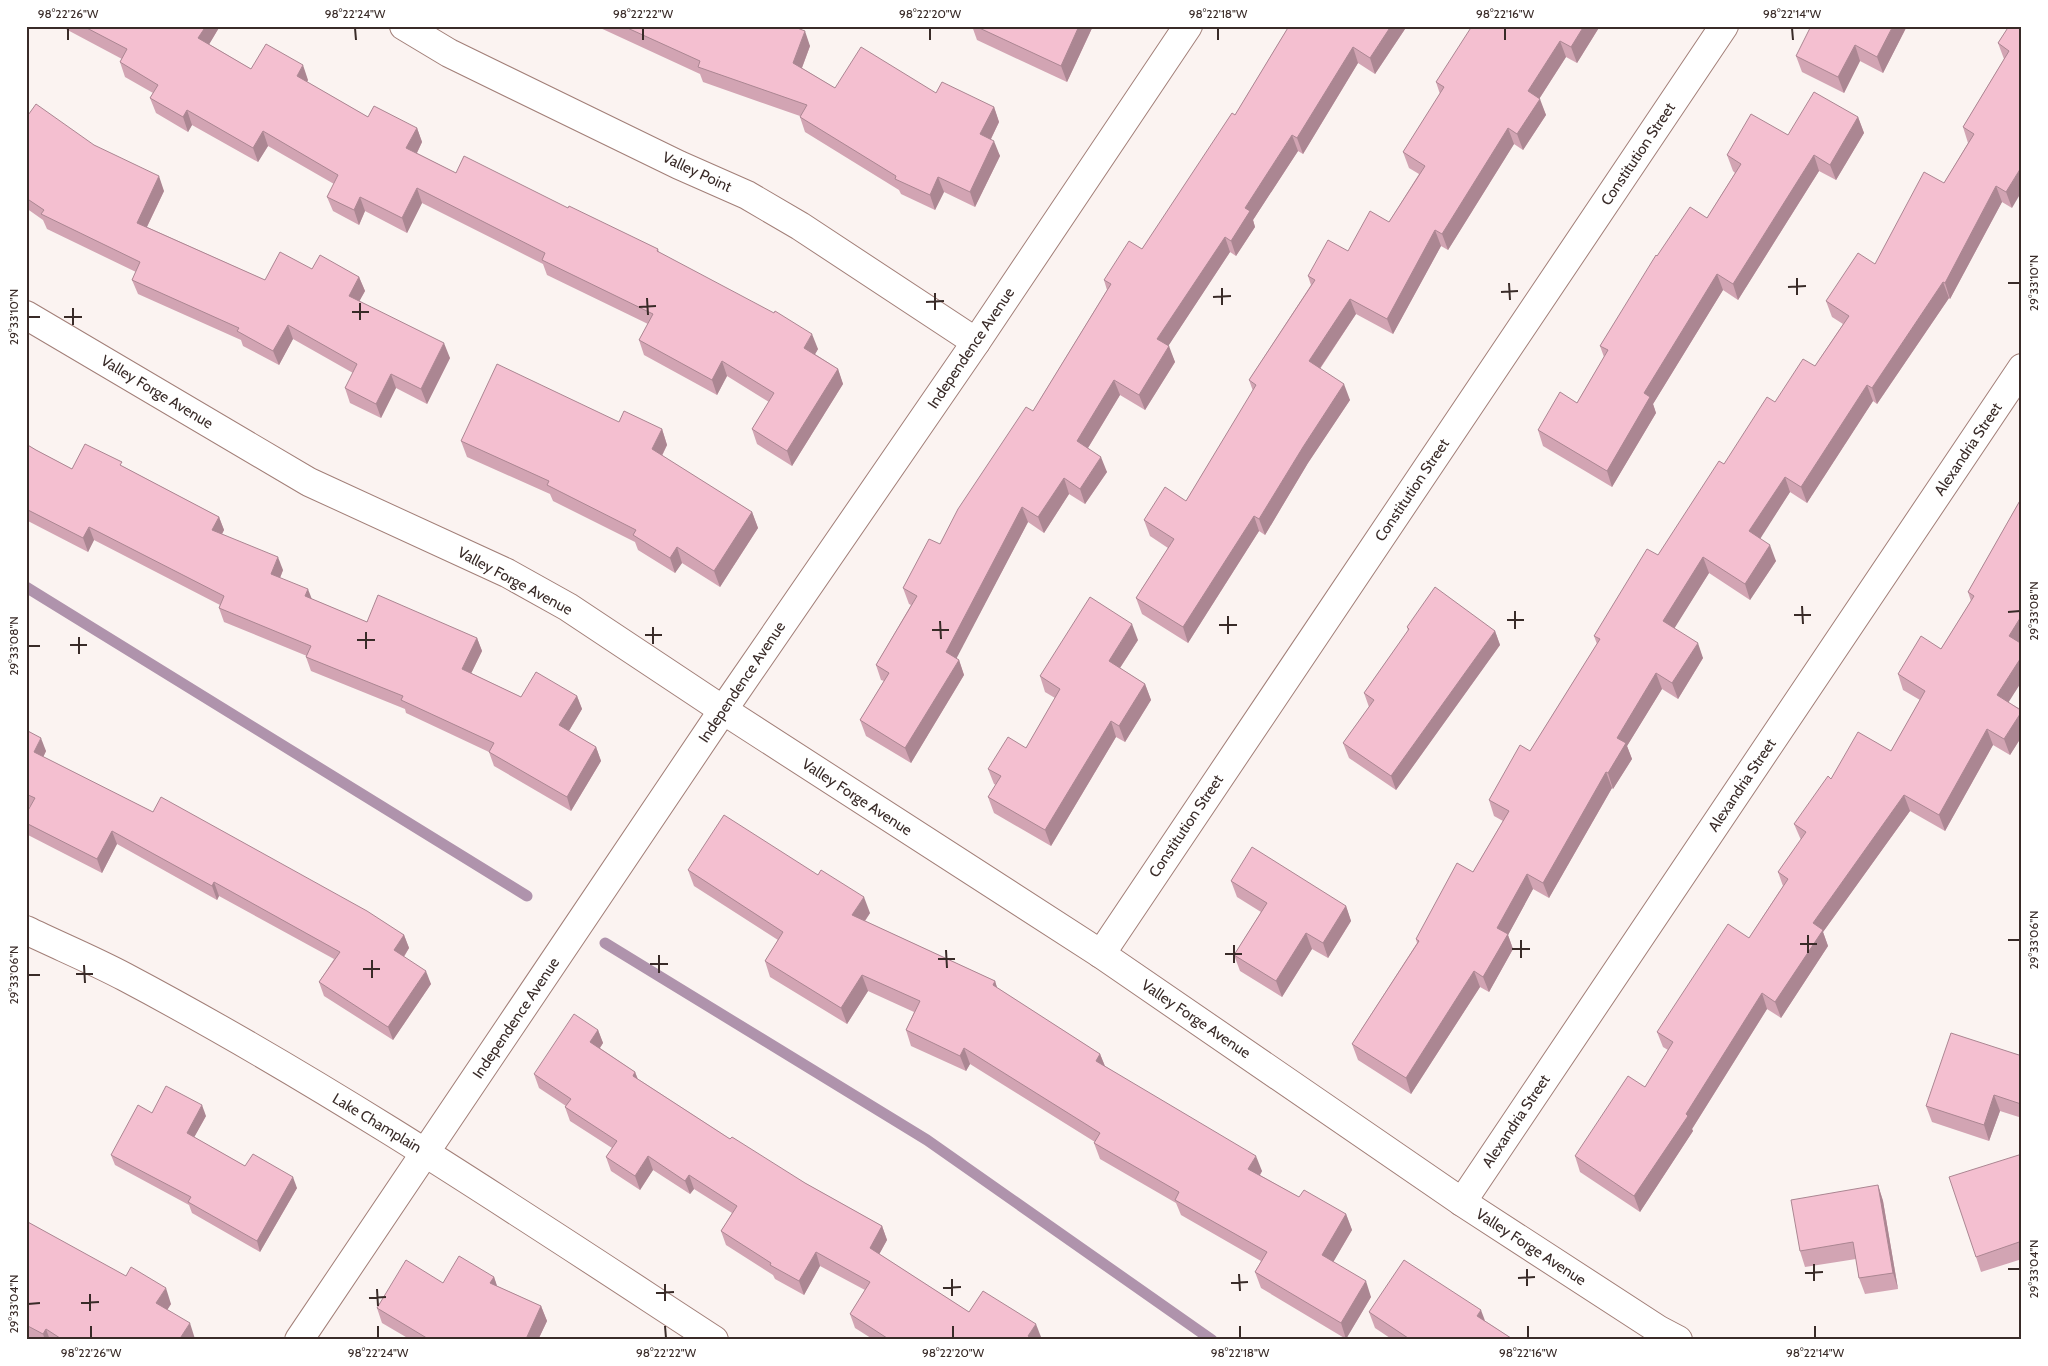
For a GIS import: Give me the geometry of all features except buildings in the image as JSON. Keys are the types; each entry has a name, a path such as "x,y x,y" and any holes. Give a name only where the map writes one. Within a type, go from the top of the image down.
{"street":[{"name":"Valley Point","path":"404,26 448,53 747,195 800,226 976,342"},
{"name":"Independence Avenue","path":"299,1340 723,710 976,342 1188,26"},
{"name":"Constitution Street","path":"1101,954 1724,26"},
{"name":"Valley Forge Avenue","path":"26,315 309,482 507,573 568,607 723,710 1101,954 1462,1202 1668,1335"},
{"name":"Alexandria Street","path":"1462,1202 2022,368"},
{"name":"Lake Champlain","path":"26,930 123,976 233,1036 426,1152 714,1340"}],"waterway":[{"path":"26,587 527,896"},
{"path":"605,943 927,1140 1212,1340"}]}
